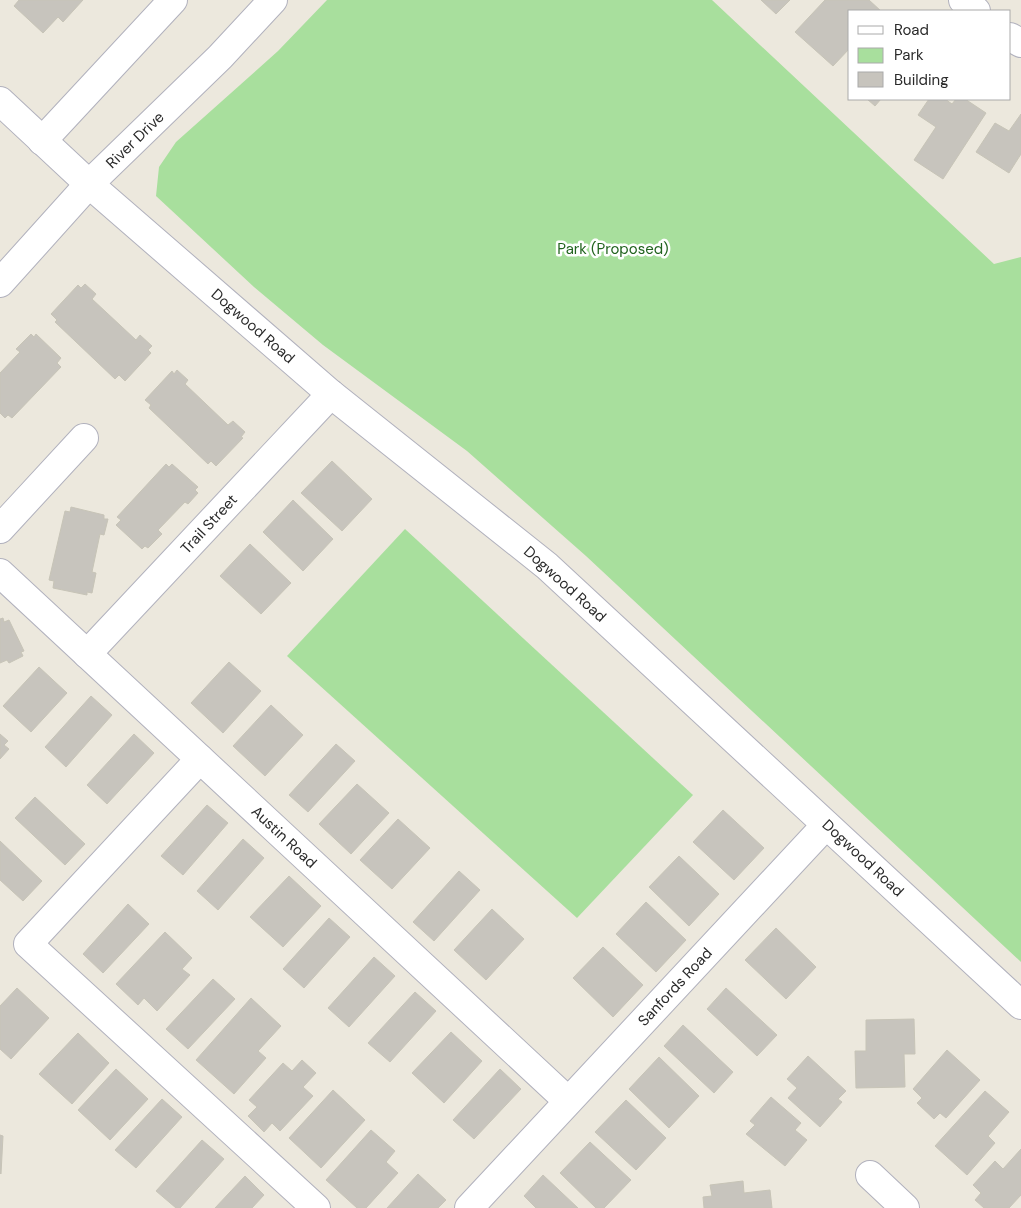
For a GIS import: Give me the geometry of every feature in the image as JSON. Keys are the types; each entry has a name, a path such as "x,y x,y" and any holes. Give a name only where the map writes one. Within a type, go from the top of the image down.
{"street":[{"path":"42,141 173,0"},
{"name":"River Drive","path":"0,283 89,184 220,57 272,0"},
{"path":"963,0 975,10"},
{"name":"Dogwood Road","path":"0,101 89,184 331,394 547,566 1021,1005"},
{"name":"Trail Street","path":"87,654 331,394"},
{"path":"0,529 84,438"},
{"name":"Austin Road","path":"0,573 568,1101"},
{"path":"200,759 28,944 316,1208"},
{"name":"Sanfords Road","path":"469,1208 826,825"},
{"path":"870,1175 905,1208"}],"green space":[{"name":"Park (Proposed)","path":"327,0 712,0 994,264 1021,257 1021,962 586,556 467,451 323,345 254,287 156,196 159,167 176,142 278,51"},
{"path":"405,529 693,795 577,918 287,656"}],"building":[{"path":"19,0 83,0 63,22 58,17 43,33 14,6"},
{"path":"761,0 790,0 776,14"},
{"path":"825,0 869,0 880,10 848,10 848,50 833,66 795,32"},
{"path":"868,100 880,100 875,106"},
{"path":"928,100 946,100 952,104 955,100 966,100 986,113 943,179 914,160 936,127 918,115"},
{"path":"1021,114 1021,154 1009,173 976,152 995,123 1009,131"},
{"path":"85,284 96,294 92,299 136,340 140,335 152,346 148,350 151,353 125,381 119,375 115,379 55,322 57,320 51,314 78,285 81,288"},
{"path":"31,334 34,337 36,334 61,358 57,363 61,367 12,418 8,415 5,418 0,413 0,373 20,352 16,349"},
{"path":"177,370 188,380 185,384 228,425 233,421 245,432 241,437 243,438 216,466 211,461 208,464 149,408 151,405 145,400 172,371 174,374"},
{"path":"332,461 372,499 342,531 301,493"},
{"path":"166,464 169,467 172,464 198,487 195,490 198,493 188,504 185,502 158,530 162,534 148,548 145,546 142,549 116,525 121,520 117,517"},
{"path":"293,500 333,539 303,571 263,532"},
{"path":"71,507 104,515 104,519 108,519 104,535 100,534 92,572 96,573 92,593 87,592 87,595 53,588 54,581 49,580 65,511 70,512"},
{"path":"250,544 291,583 261,614 220,576"},
{"path":"3,618 4,622 9,620 24,651 21,652 23,656 9,663 7,660 0,663 0,619"},
{"path":"229,662 261,691 223,733 191,703"},
{"path":"39,667 67,693 31,732 3,706"},
{"path":"91,696 112,715 66,767 45,747"},
{"path":"271,705 303,735 265,776 233,746"},
{"path":"0,734 8,741 4,745 9,749 0,759"},
{"path":"134,734 154,753 107,804 87,785"},
{"path":"336,744 355,761 308,812 289,795"},
{"path":"357,784 389,813 351,854 319,824"},
{"path":"35,797 85,844 65,865 15,818"},
{"path":"207,805 228,823 183,875 161,856"},
{"path":"723,810 764,848 734,880 693,842"},
{"path":"398,819 430,848 392,889 360,860"},
{"path":"243,839 264,858 218,910 197,891"},
{"path":"0,841 42,881 23,901 0,880"},
{"path":"679,856 719,894 689,926 649,887"},
{"path":"459,871 480,890 434,941 413,922"},
{"path":"289,876 321,906 283,947 250,917"},
{"path":"646,902 686,940 656,972 616,934"},
{"path":"128,904 149,924 103,973 83,954"},
{"path":"492,909 524,939 486,980 454,950"},
{"path":"329,918 350,937 304,988 283,969"},
{"path":"776,928 816,967 786,999 745,960"},
{"path":"165,932 192,958 182,969 190,975 157,1011 144,998 138,1005 116,984"},
{"path":"603,947 643,985 613,1017 573,978"},
{"path":"374,957 395,976 349,1027 328,1008"},
{"path":"213,979 235,999 188,1049 166,1029"},
{"path":"17,988 49,1018 11,1059 0,1049 0,1006"},
{"path":"726,988 777,1035 757,1056 707,1009"},
{"path":"415,992 436,1011 390,1062 368,1043"},
{"path":"251,998 281,1026 258,1051 266,1058 234,1094 196,1060"},
{"path":"914,1019 915,1054 904,1054 905,1087 856,1088 855,1051 866,1051 866,1020"},
{"path":"683,1025 733,1072 714,1093 664,1046"},
{"path":"451,1032 482,1061 444,1103 412,1073"},
{"path":"78,1033 109,1063 72,1104 39,1074"},
{"path":"947,1050 980,1080 946,1118 940,1113 934,1119 917,1103 922,1098 913,1089"},
{"path":"808,1056 846,1091 838,1099 842,1102 820,1127 788,1098 797,1088 787,1079"},
{"path":"659,1057 699,1096 669,1128 629,1089"},
{"path":"302,1060 316,1073 303,1087 313,1096 280,1131 272,1123 264,1132 248,1116 257,1107 249,1100 283,1063 292,1071"},
{"path":"116,1069 148,1099 110,1140 78,1110"},
{"path":"500,1069 521,1089 474,1139 453,1120"},
{"path":"333,1090 365,1120 321,1168 289,1138"},
{"path":"985,1091 1009,1112 988,1136 995,1143 967,1175 935,1146"},
{"path":"771,1097 801,1123 795,1130 807,1140 785,1166 746,1134 755,1125 750,1121"},
{"path":"162,1099 182,1117 136,1168 115,1150"},
{"path":"626,1100 666,1138 636,1170 595,1132"},
{"path":"371,1130 395,1151 386,1162 398,1173 366,1208 357,1208 326,1180"},
{"path":"0,1135 3,1136 1,1174 0,1173"},
{"path":"202,1140 224,1159 180,1208 176,1208 156,1191"},
{"path":"590,1142 631,1180 604,1208 596,1208 560,1173"},
{"path":"1021,1149 1021,1195 1009,1208 984,1208 975,1200 981,1193 973,1185 995,1161 1003,1169"},
{"path":"418,1174 446,1200 438,1208 387,1208"},
{"path":"543,1175 578,1208 536,1208 524,1196"},
{"path":"245,1176 264,1195 252,1208 215,1208"},
{"path":"743,1181 744,1193 770,1190 772,1208 704,1208 703,1197 712,1196 710,1185"}]}
